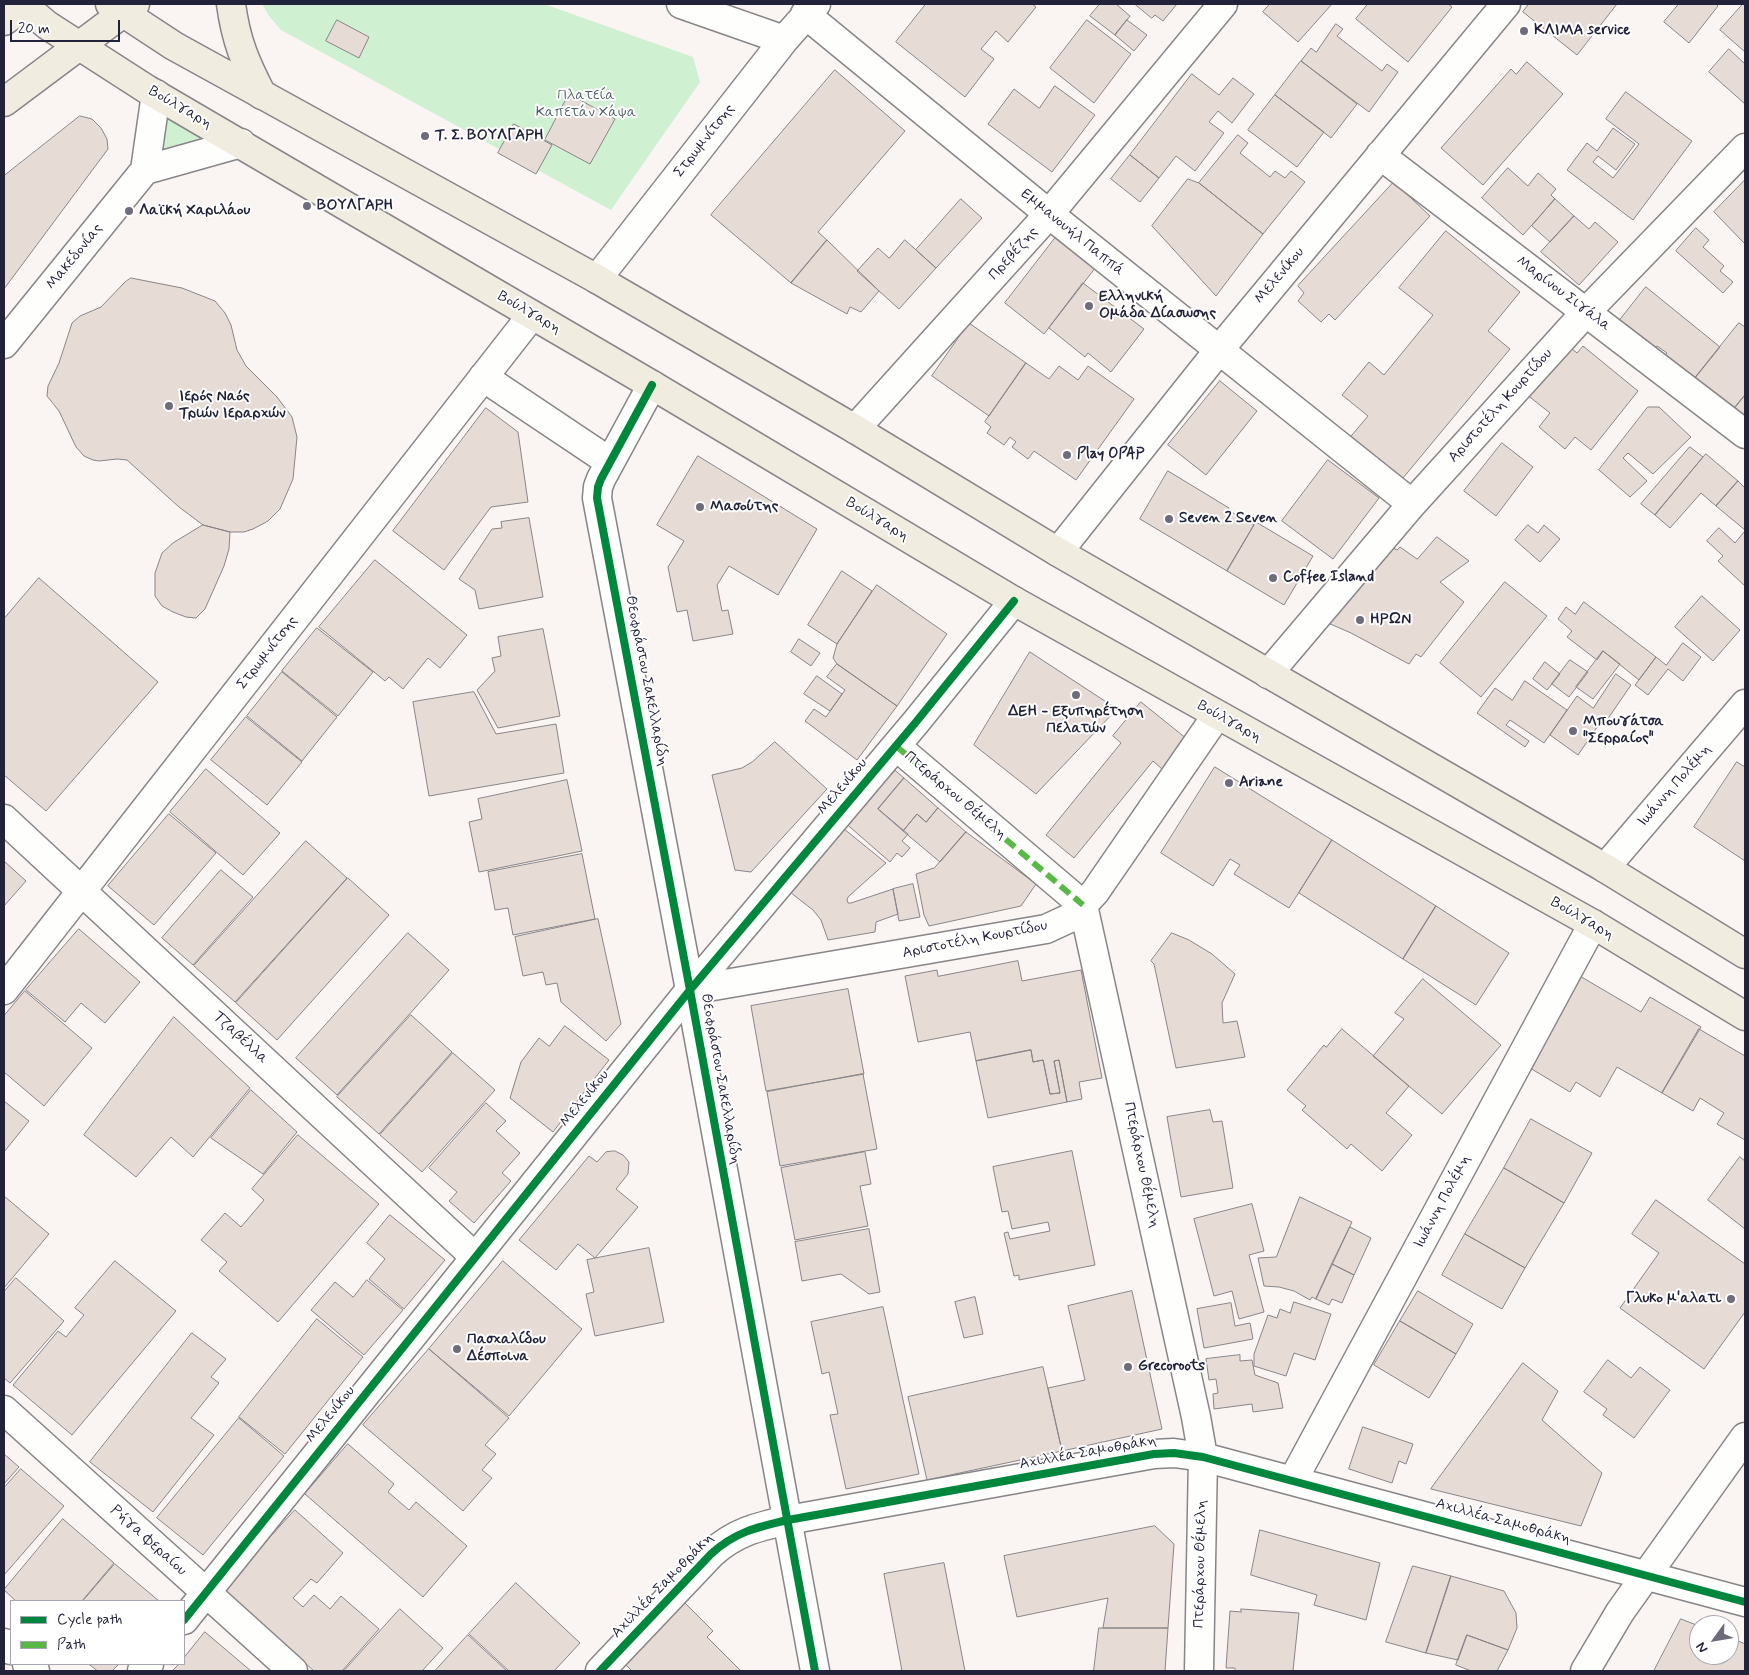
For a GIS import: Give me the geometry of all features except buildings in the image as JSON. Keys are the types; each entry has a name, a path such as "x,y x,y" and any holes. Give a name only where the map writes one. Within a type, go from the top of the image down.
{"main road":[{"path":"231,4 234,28 244,59 262,95"},
{"path":"4,102 78,45 123,7 174,46 597,279 855,429 1058,552 1605,868 1745,954"},
{"name":"Βούλγαρη","path":"19,8 156,94 1014,601 1593,924 1745,1016"}],"street":[{"path":"681,4 784,40"},
{"name":"Πρεβέζης","path":"855,429 1049,214 1224,4"},
{"name":"Μελενίκου","path":"1058,552 1219,350 1506,4"},
{"name":"Στρωμνίτσης","path":"597,279 784,40 811,9"},
{"name":"Εμμανουήλ Παππά","path":"811,9 1049,214 1412,504"},
{"path":"156,94 146,170 240,144"},
{"name":"Αριστοτέλη Κουρτίδου","path":"1268,674 1412,504 1586,312 1745,148"},
{"name":"Μαρίνου Σιγάλα","path":"1380,155 1745,434"},
{"name":"Μακεδονίας","path":"4,344 146,170"},
{"name":"Στρωμνίτσης","path":"4,990 532,315"},
{"path":"483,377 610,462"},
{"name":"Θεοφράστου Σακελλαρίδη","path":"652,386 610,462 598,487 597,498 690,990 815,1671"},
{"name":"Μελενίκου","path":"185,1619 690,990 896,746 1014,601"},
{"name":"Ιωάννη Πολέμη","path":"1605,868 1745,704"},
{"name":"Αριστοτέλη Κουρτίδου","path":"690,990 1046,929 1072,918 1095,892 1217,715"},
{"name":"Πτεράρχου Θέμελη","path":"896,746 1083,905 1196,1417 1202,1457 1199,1671"},
{"name":"Τζαβέλλα","path":"4,819 476,1257"},
{"name":"Ιωάννη Πολέμη","path":"1293,1480 1593,924"},
{"name":"Ρήγα Φεραίου","path":"4,1410 293,1671"},
{"path":"1585,1671 1620,1612 1745,1437"},
{"name":"Αχιλλέα Σαμοθράκη","path":"600,1671 722,1544 749,1529 788,1520 1154,1454 1174,1453 1202,1457 1745,1602"}],"green space":[{"name":"Πλατεία Καπετάν Χάψα","path":"262,4 544,4 693,57 700,82 611,210 281,30"},
{"path":"156,94 241,143 145,170"}],"marked path":[{"path":"896,746 1083,905"}],"cycle path":[{"path":"652,385 601,479 597,498 690,990 815,1671"},
{"path":"185,1619 690,990 916,722 1014,601"},
{"path":"600,1671 711,1554 729,1540 747,1531 788,1520 1154,1454 1174,1453 1203,1457 1745,1602"}],"place":[{"name":"KΛΙΜΑ service","path":"1524,31"},
{"name":"Τ. Σ. ΒΟΥΛΓΑΡΗ","path":"425,136"},
{"name":"ΒΟΥΛΓΑΡΗ","path":"307,206"},
{"name":"Λαϊκή Χαριλάου","path":"129,211"},
{"name":"Ελληνική Ομάδα Δίασωσης","path":"1089,306"},
{"name":"Ιερός Ναός Τριών Ιεραρχών","path":"169,406"},
{"name":"Play OPAP","path":"1067,455"},
{"name":"Μασούτης","path":"700,507"},
{"name":"Seven 2 Seven","path":"1169,519"},
{"name":"Coffee Island","path":"1273,578"},
{"name":"ΗΡΩΝ","path":"1360,620"},
{"name":"ΔΕΗ - Εξυπηρέτηση Πελατών","path":"1076,695"},
{"name":"Μπουγάτσα \"Σερραίος\"","path":"1573,731"},
{"name":"Ariane","path":"1229,783"},
{"name":"Γλυκο μ'αλατι","path":"1731,1299"},
{"name":"Πασχαλίδου Δέσποινα","path":"457,1349"},
{"name":"Grecoroots","path":"1128,1367"}]}
